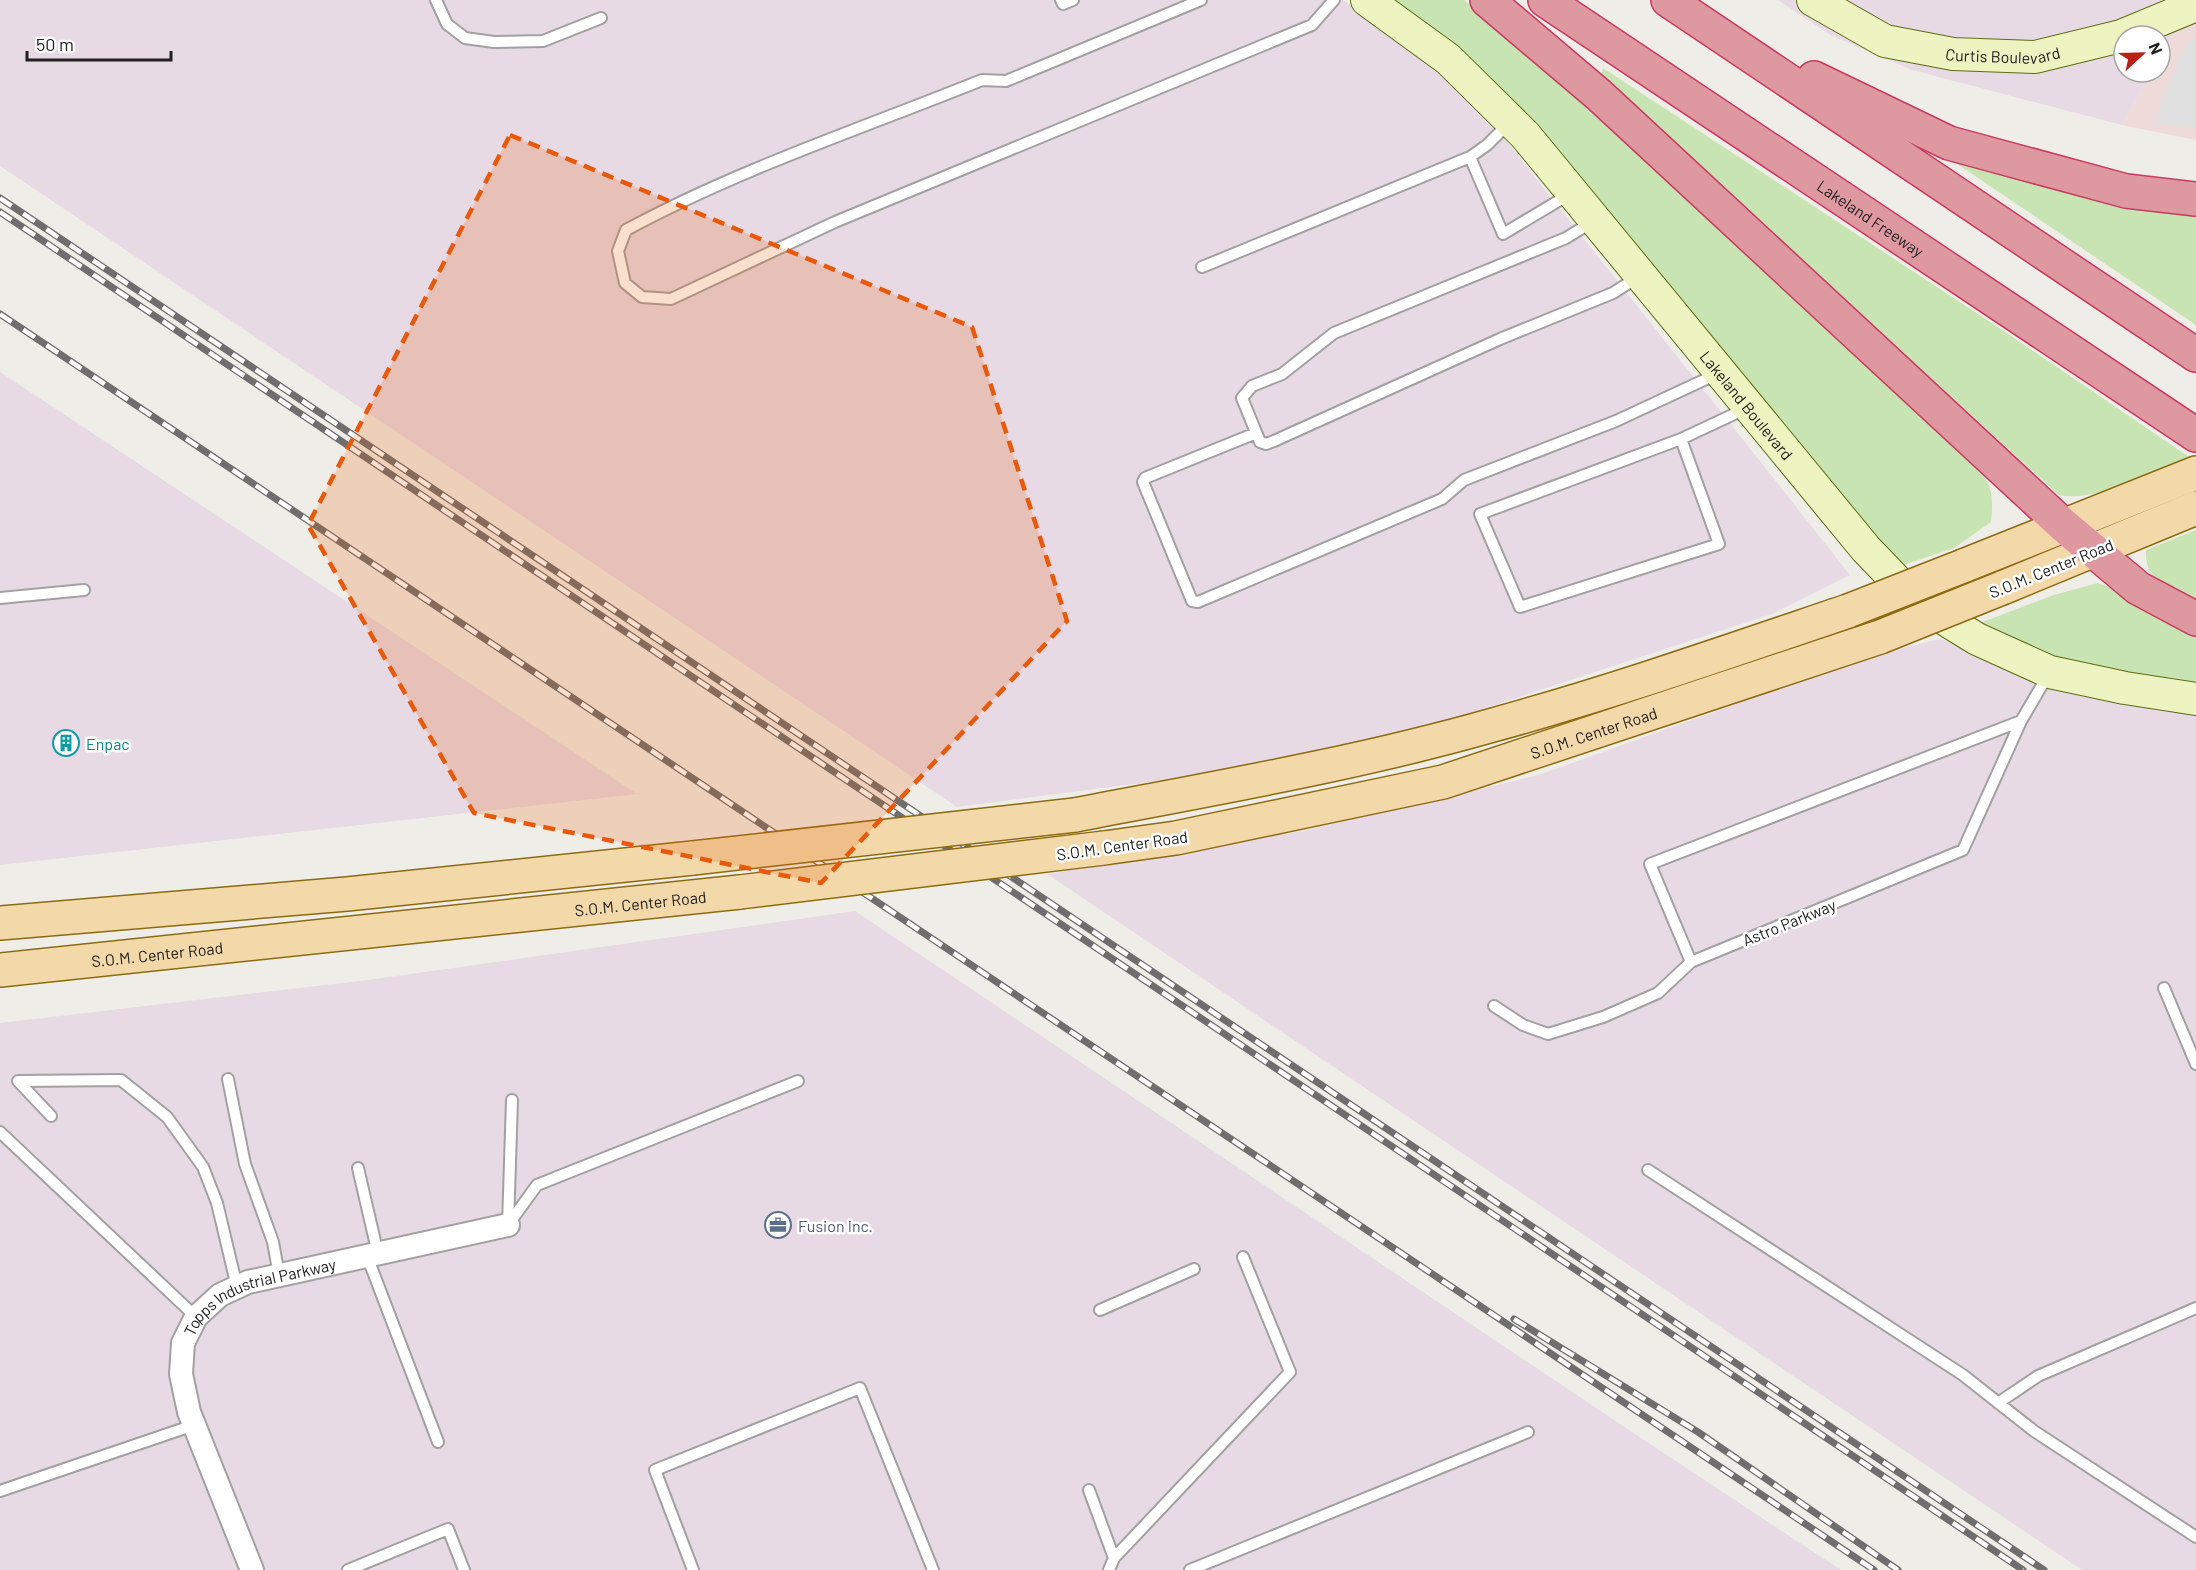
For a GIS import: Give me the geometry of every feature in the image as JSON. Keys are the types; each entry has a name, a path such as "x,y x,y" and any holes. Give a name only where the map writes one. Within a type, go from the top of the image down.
{"highway":[{"path":"1487,0 1608,103 2063,525 2138,588 2196,619"},
{"name":"Lakeland Freeway","path":"1545,0 2196,435"},
{"path":"1668,0 2196,355"},
{"path":"1714,31 1949,142 2126,191 2196,199"}],"main road":[{"path":"0,923 347,894 1076,815 1355,760 1492,726 1665,673 1848,611 2196,473"},
{"name":"S.O.M. Center Road","path":"0,970 740,892 1104,848 1176,838 1443,782 1880,637 2196,508"}],"street":[{"name":"Lakeland Boulevard","path":"1367,0 1448,58 1511,121 1866,549 1917,602 1977,639 2050,672 2125,688 2196,699"},
{"name":"Curtis Boulevard","path":"1813,0 1885,41 1953,54 2035,57 2121,36 2196,5"},
{"name":"Topps Industrial Parkway","path":"252,1570 194,1425 181,1374 183,1343 196,1317 220,1295 237,1287 279,1275 508,1225"}],"lane":[{"path":"436,0 447,24 465,38 494,42 543,41 601,18"},
{"path":"1061,0 1063,4 1073,0"},
{"path":"1201,0 1006,81 982,80 709,188 662,210 626,230 618,251 625,283 642,297 671,299 835,222 1312,25 1334,0"},
{"path":"1202,267 1470,157 1487,145 1511,121"},
{"path":"1470,157 1503,234 1572,193"},
{"path":"1594,220 1566,238 1334,333 1282,374 1245,391 1242,398 1260,442 1266,444 1274,441 1500,339 1613,293 1640,276"},
{"path":"1256,433 1145,478 1143,482 1192,601 1198,602 1442,499 1464,480 1616,421 1720,373"},
{"path":"1681,439 1719,544 1520,607 1480,514 1681,439 1748,407"},
{"path":"0,598 84,590"},
{"name":"Astro Parkway","path":"1494,1006 1523,1025 1548,1034 1603,1017 1658,993 1691,962 1963,850 2021,721 2050,672"},
{"path":"1691,962 1650,864 2021,721"},
{"path":"2164,988 2196,1064"},
{"path":"51,1116 18,1081 121,1080 167,1116 203,1167 217,1203 237,1287"},
{"path":"228,1080 245,1164 273,1242 279,1275"},
{"path":"508,1225 537,1185 798,1081"},
{"path":"508,1225 512,1100"},
{"path":"0,1132 196,1317"},
{"path":"358,1168 373,1255 438,1442"},
{"path":"1648,1170 1963,1375 2034,1431 2196,1537"},
{"path":"1109,1570 1114,1558 1290,1372 1243,1257"},
{"path":"1100,1310 1194,1269"},
{"path":"1998,1403 2038,1376 2196,1308"},
{"path":"693,1570 655,1470 860,1388 933,1570"},
{"path":"0,1491 194,1425"},
{"path":"1190,1570 1528,1432"},
{"path":"1089,1490 1114,1558"},
{"path":"348,1570 447,1529 464,1570"}],"highlighted area":[{"path":"510,135 972,327 1067,621 821,883 474,813 308,525"}],"shaded area":[{"path":"0,0 1343,0 1436,65 1474,100 1850,575 1772,614 1455,718 1211,774 957,807 0,166"},
{"path":"1778,0 2196,0 2172,37 2172,24 2112,24 2112,84 2144,84 2122,125 1912,70 1832,36"},
{"path":"2196,21 2196,140 2122,125 2144,84 2172,84 2172,34 2175,29"},
{"path":"2196,39 2196,128 2156,123 2160,105 2169,84 2172,84 2172,77 2187,43"},
{"path":"0,372 637,794 0,865"},
{"path":"1941,639 2117,703 2196,714 2196,1570 2082,1570 1047,874 1303,831 1539,775 1872,655"},
{"path":"855,911 1841,1570 0,1570 0,1023 368,980"}],"green space":[{"path":"1393,0 1464,0 1513,40 1970,460 1983,475 1990,488 1991,522 1954,548 1897,567"},
{"path":"1603,68 2001,329 2189,457 2107,490 2074,496 2059,495 1601,76"},
{"path":"1923,141 2196,206 2196,325"},
{"path":"2196,530 2196,609 2169,592 2155,579 2150,571 2146,550"},
{"path":"2098,583 2131,595 2196,627 2196,682 2134,674 2044,656 1977,624 2054,595"}],"railway":[{"path":"0,198 2044,1570"},
{"path":"0,212 2023,1570"},
{"path":"0,314 1874,1570"},
{"path":"1514,1319 1698,1432 1898,1570"}],"place":[{"name":"Enpac","path":"66,743"},
{"name":"Fusion Inc.","path":"778,1225"}]}
